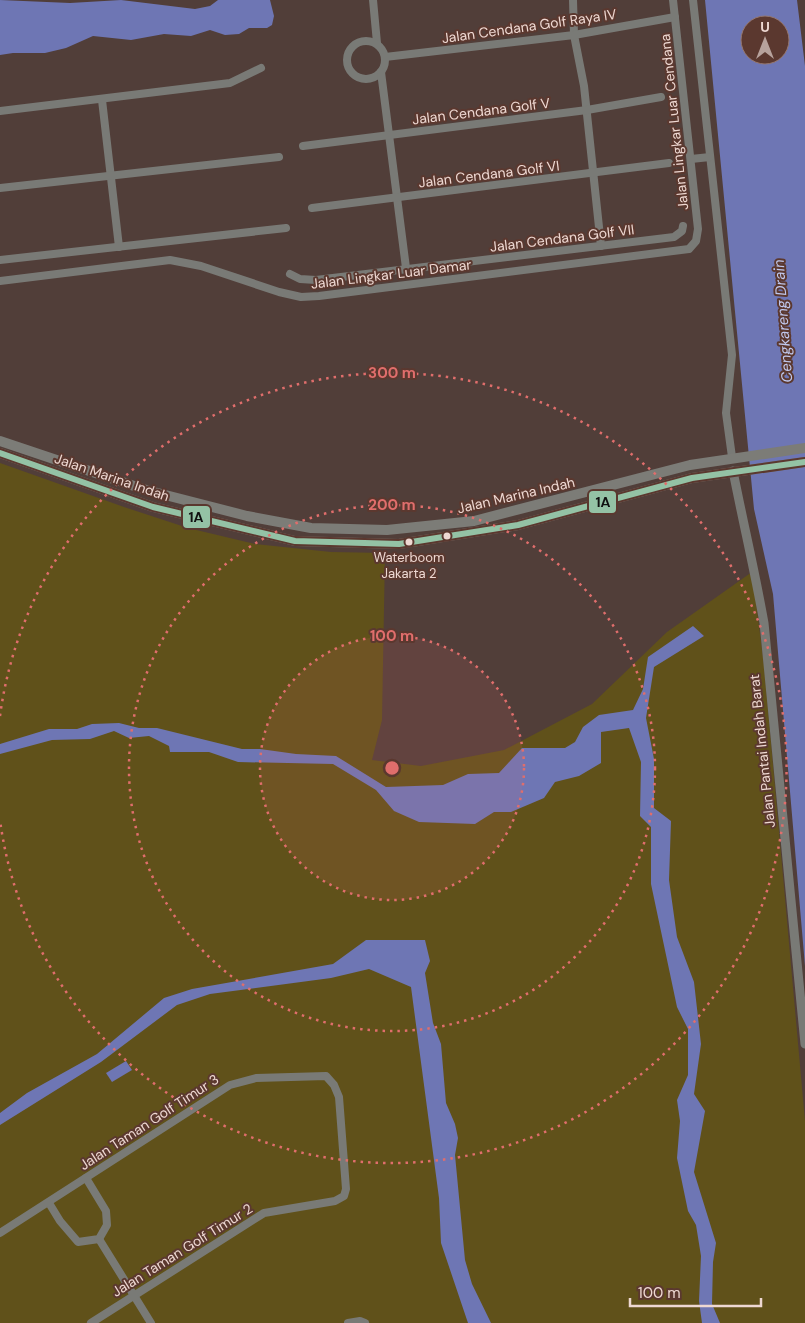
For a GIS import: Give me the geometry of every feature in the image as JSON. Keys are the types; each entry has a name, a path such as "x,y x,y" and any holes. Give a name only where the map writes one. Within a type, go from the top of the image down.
{"main road":[{"name":"Jalan Marina Indah","path":"0,441 146,490 247,516 311,528 388,530 433,527 474,521 514,512 654,473 732,457 805,448"},
{"name":"Jalan Marina Indah","path":"0,453 154,506 295,541 399,544 518,526 709,475 805,462"},
{"name":"Jalan Pantai Indah Barat","path":"732,457 733,471"},
{"path":"706,462 711,466 709,475"},
{"path":"514,512 518,526"}],"street":[{"path":"373,0 377,43 385,57 381,72 406,268"},
{"path":"573,0 574,35 587,110 601,246"},
{"name":"Jalan Lingkar Luar Cendana","path":"673,0 698,229 696,241"},
{"path":"693,0 732,355 726,413 732,457"},
{"name":"Jalan Cendana Golf Raya IV","path":"385,57 574,35 675,17"},
{"path":"377,43 366,40 354,45 350,49 347,62 349,68 357,77 370,78 381,72"},
{"path":"0,111 230,83 261,68"},
{"name":"Jalan Cendana Golf V","path":"303,146 587,110 662,98"},
{"path":"102,100 119,247"},
{"path":"0,188 279,157"},
{"path":"691,159 710,157"},
{"name":"Jalan Cendana Golf VI","path":"312,208 669,163"},
{"name":"Jalan Cendana Golf VII","path":"290,274 300,279 316,280 601,246 674,237 682,232 683,226"},
{"path":"0,260 286,228"},
{"name":"Jalan Lingkar Luar Damar","path":"0,281 170,260 201,266 279,292 301,296 319,296 681,251 690,249 696,241"},
{"name":"Jalan Pantai Indah Barat","path":"733,471 747,545 753,558 764,623 805,1044"},
{"name":"Jalan Taman Golf Timur 3","path":"0,1233 230,1085 256,1078 326,1076"},
{"name":"Jalan Taman Golf Timur 2","path":"91,1323 264,1213 335,1201 344,1196 346,1189 339,1097 334,1085 326,1076"},
{"path":"86,1178 106,1211 107,1225 99,1239"},
{"path":"49,1203 60,1222 78,1242 99,1239"},
{"path":"99,1239 151,1323"},
{"path":"348,1323 360,1321 365,1323"}],"shaded area":[{"path":"0,463 188,528 255,544 331,552 385,553 382,720 372,760 421,766 504,750 592,704 667,632 752,572 764,665 805,1121 805,1323 0,1323"}],"water":[{"path":"0,0 70,3 121,0 195,9 210,6 218,0 270,0 274,16 272,25 267,28 249,28 239,34 225,35 210,30 191,36 164,34 131,40 93,36 66,48 45,53 0,55"},
{"name":"Cengkareng Drain","path":"705,0 797,0 805,66 805,966 773,594 754,509"},
{"path":"693,626 704,636 654,667 646,718 654,759 654,808 671,821 669,880 677,937 694,982 701,1044 694,1094 705,1111 694,1172 716,1243 713,1262 712,1304 720,1323 702,1323 699,1301 701,1256 696,1225 688,1211 677,1158 680,1121 677,1100 688,1075 688,1029 677,1007 651,884 651,827 640,816 641,762 629,728 601,732 601,763 579,776 555,782 544,798 511,812 494,812 475,824 419,822 394,811 376,790 333,764 238,762 209,752 170,752 169,746 149,736 129,738 114,731 90,739 52,740 0,754 0,744 49,729 77,729 92,724 119,723 139,728 157,728 242,749 336,756 386,787 443,785 468,774 499,773 522,748 565,748 575,742 583,727 599,715 633,710 643,689 648,657"},
{"path":"366,940 425,940 430,961 425,973 433,1023 441,1044 446,1103 455,1124 458,1138 455,1155 465,1260 472,1284 491,1323 468,1323 441,1243 439,1198 411,987 369,969 331,978 210,994 177,1005 101,1062 0,1125 0,1113 27,1093 97,1054 164,998 192,989 333,964"},
{"path":"126,1061 132,1070 112,1082 106,1073"}],"transit line":[{"name":"1A","path":"0,453 153,507 295,541 399,544 518,525 692,478 805,462"}],"place":[{"name":"Waterboom Jakarta 2","path":"409,542"}]}
